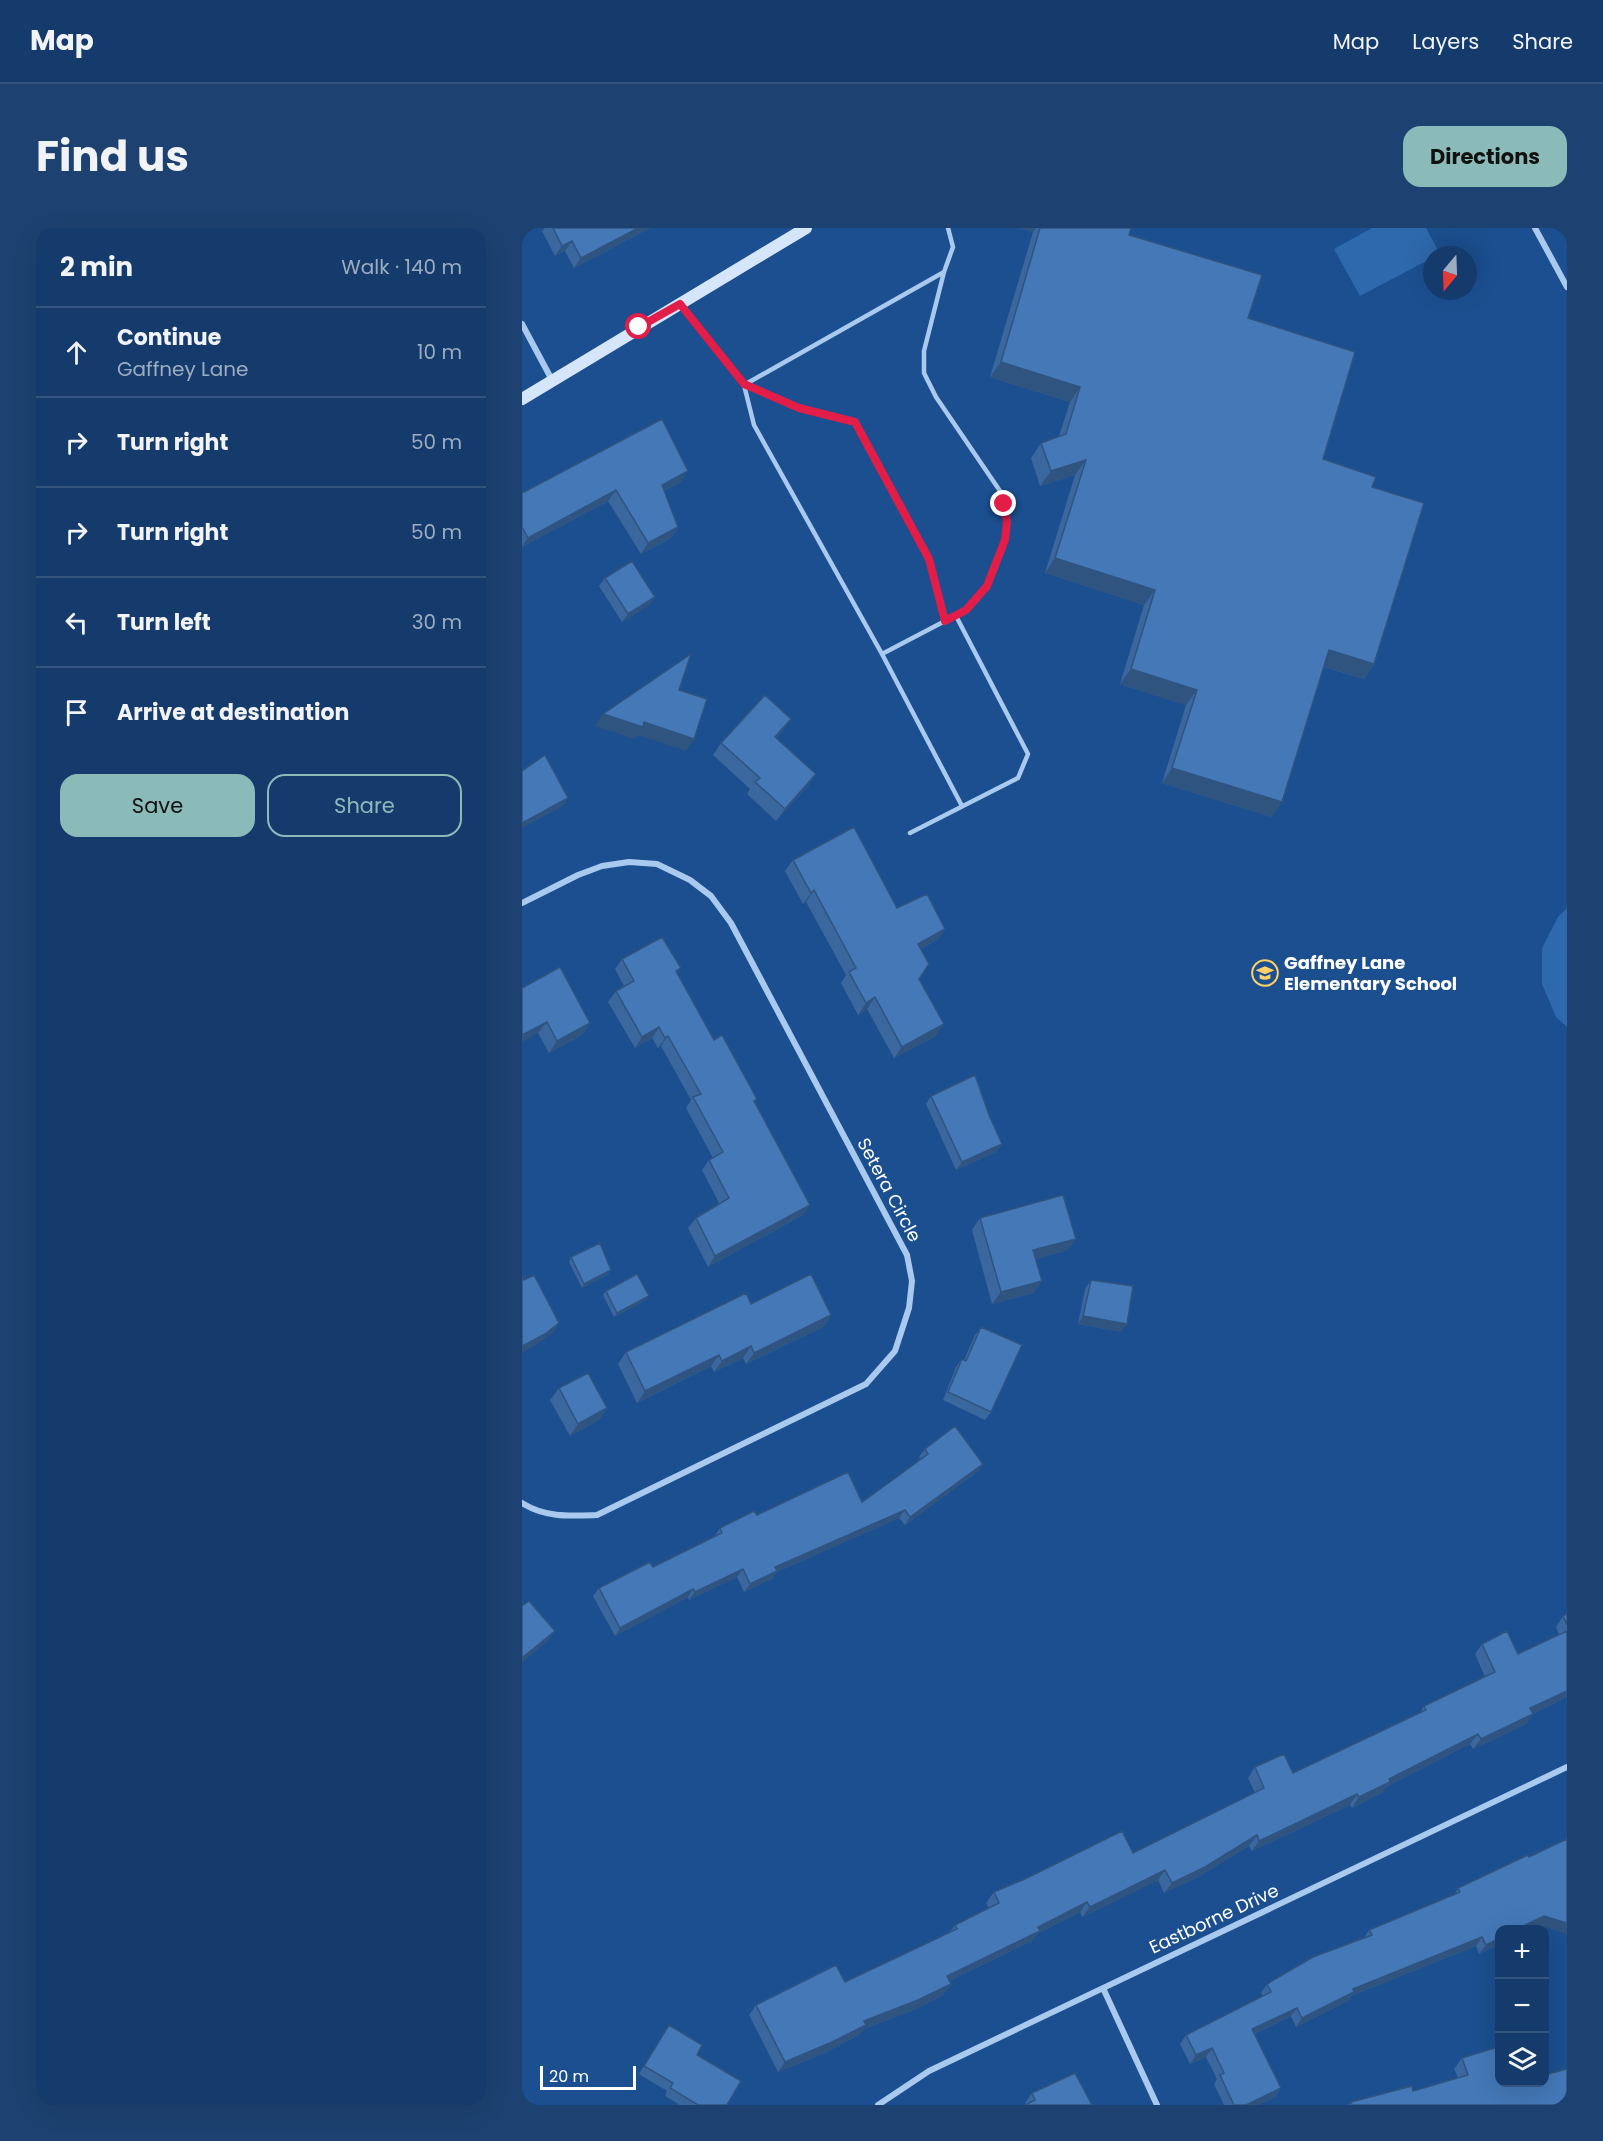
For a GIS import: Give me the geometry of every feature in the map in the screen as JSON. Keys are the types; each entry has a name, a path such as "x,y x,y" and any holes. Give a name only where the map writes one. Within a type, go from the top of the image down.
{"street":[{"path":"522,399 806,228"},
{"path":"1536,228 1567,287"},
{"path":"522,324 552,380"},
{"name":"Setera Circle","path":"522,903 578,875 602,866 629,862 657,864 690,880 711,896 731,924 907,1255 912,1281 909,1308 895,1351 866,1384 597,1515 558,1516 533,1510 522,1503"},
{"name":"Eastborne Drive","path":"878,2105 929,2071 1567,1767"},
{"path":"1103,1988 1156,2105"}],"lane":[{"path":"882,654 966,610 987,586 1005,540 1007,522 1000,491 936,397 924,373 924,351 944,272 953,247 948,228"},
{"path":"744,384 944,272"},
{"path":"680,304 744,384 754,425 882,654 962,806"},
{"path":"744,384 799,408 855,422 929,559 945,621"},
{"path":"910,833 1018,778 1028,754 956,616"}],"shaded area":[{"path":"1372,228 1426,228 1436,246 1423,246 1423,263 1360,296 1334,249"},
{"path":"1567,908 1567,1027 1556,1017 1542,984 1542,948 1558,917"}],"building":[{"path":"553,228 638,228 581,258 572,241 562,246"},
{"path":"1040,228 1131,228 1129,235 1262,275 1248,318 1355,352 1323,459 1376,477 1372,487 1424,503 1374,664 1329,650 1282,802 1172,768 1197,690 1131,669 1155,590 1055,558 1086,460 1051,471 1041,443 1066,434 1080,387 1001,362"},
{"path":"662,419 688,471 662,485 678,527 648,543 616,490 528,538 522,527 522,493"},
{"path":"632,561 655,597 628,614 605,578"},
{"path":"691,654 679,690 707,699 694,739 644,722 643,727 603,714"},
{"path":"765,695 791,719 775,737 816,774 785,809 755,782 760,778 721,743"},
{"path":"545,755 568,798 522,823 522,771"},
{"path":"854,827 897,908 927,894 945,929 918,944 929,964 919,979 944,1024 902,1047 875,997 866,1003 849,972 856,968 814,890 811,893 793,860"},
{"path":"662,937 681,968 676,971 714,1040 722,1035 757,1099 754,1101 810,1205 715,1256 696,1218 729,1198 709,1160 723,1152 693,1097 701,1094 668,1036 665,1038 659,1027 642,1037 616,991 634,981 622,959"},
{"path":"560,967 590,1023 557,1041 547,1022 522,1035 522,988"},
{"path":"975,1075 1002,1144 962,1162 931,1096"},
{"path":"1063,1195 1076,1239 1033,1250 1042,1281 1001,1292 980,1218"},
{"path":"600,1243 611,1270 584,1284 571,1257"},
{"path":"637,1274 649,1296 617,1313 606,1291"},
{"path":"811,1274 831,1315 754,1353 751,1346 722,1361 719,1355 645,1391 626,1352 746,1293 751,1304"},
{"path":"534,1275 559,1323 545,1334 522,1346 522,1276 524,1280"},
{"path":"1091,1280 1133,1286 1127,1324 1083,1316"},
{"path":"981,1327 1022,1345 991,1412 948,1392 962,1359 966,1361"},
{"path":"588,1373 607,1408 578,1424 559,1388"},
{"path":"955,1426 983,1464 910,1517 905,1510 775,1567 777,1571 750,1584 743,1569 695,1592 693,1589 620,1628 599,1588 650,1562 653,1567 722,1533 720,1528 754,1511 757,1515 848,1472 862,1502 928,1454 925,1449"},
{"path":"529,1601 555,1631 522,1658 522,1606"},
{"path":"1507,1631 1518,1654 1567,1631 1567,1691 1530,1708 1533,1714 1481,1739 1478,1734 1389,1779 1390,1782 1359,1797 1357,1794 1259,1841 1257,1835 1205,1867 1172,1883 1165,1870 1090,1907 1087,1902 1038,1927 1040,1931 947,1976 951,1984 918,2000 864,2021 866,2025 785,2062 756,2005 836,1965 845,1982 957,1929 955,1925 999,1903 994,1892 1122,1831 1133,1853 1264,1788 1255,1767 1284,1754 1293,1773 1426,1710 1424,1706 1495,1672 1482,1644"},
{"path":"1567,1839 1567,1923 1544,1916 1525,1925 1495,1925 1495,1940 1486,1945 1482,1937 1353,1989 1354,1992 1302,2018 1297,2008 1252,2029 1281,2088 1246,2105 1234,2105 1220,2075 1224,2073 1212,2048 1196,2055 1186,2035 1271,1992 1267,1984 1313,1957 1372,1935 1369,1930 1460,1892 1458,1888 1528,1855 1529,1857"},
{"path":"669,2025 702,2045 697,2055 741,2081 727,2105 698,2105 670,2088 673,2083 644,2066"},
{"path":"1495,2048 1495,2087 1549,2087 1549,2074 1567,2069 1567,2105 1352,2105 1351,2102 1412,2086 1413,2091 1468,2075 1462,2058"},
{"path":"1075,2073 1092,2105 1025,2105 1035,2100 1032,2093"}],"place":[{"name":"Gaffney Lane Elementary School","path":"1265,973"}],"route":[{"path":"639,327 680,304 744,384 799,408 855,422 929,559 945,621 966,610 987,586 1005,540 1007,522 1004,504"}]}
